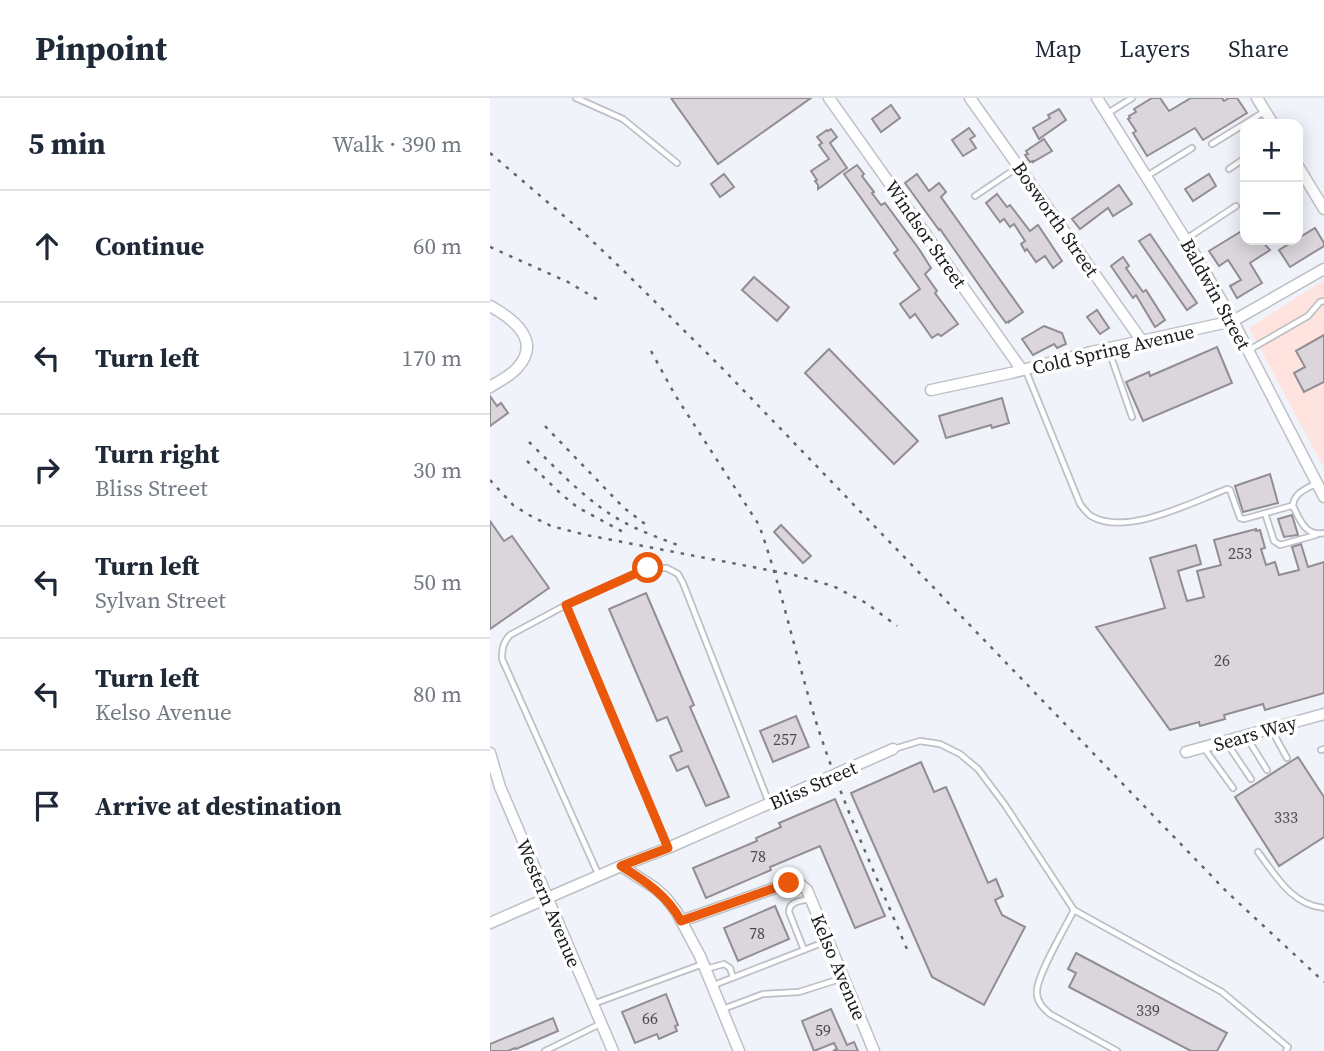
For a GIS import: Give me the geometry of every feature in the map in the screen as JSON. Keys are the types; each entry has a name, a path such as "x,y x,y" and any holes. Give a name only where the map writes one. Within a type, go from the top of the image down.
{"street":[{"name":"Windsor Street","path":"829,98 1024,369"},
{"name":"Bosworth Street","path":"970,98 1142,341"},
{"name":"Baldwin Street","path":"1097,98 1186,239 1233,321 1324,497"},
{"path":"1257,98 1270,119"},
{"path":"1303,174 1324,209"},
{"name":"Cold Spring Avenue","path":"931,390 1233,321 1324,268"},
{"path":"490,306 518,325 526,351 518,367 490,387"},
{"name":"Sears Way","path":"1186,752 1324,714"},
{"name":"Bliss Street","path":"490,923 893,750"},
{"name":"Western Avenue","path":"490,753 500,787 613,1051"},
{"path":"621,866 644,880 671,905 705,966 739,1051"},
{"name":"Kelso Avenue","path":"681,921 789,883 800,884 807,890 874,1051"}],"lane":[{"path":"576,98 624,119 677,163"},
{"path":"1107,114 1132,98"},
{"path":"1212,144 1265,111"},
{"path":"1146,176 1192,148"},
{"path":"1228,169 1240,161"},
{"path":"975,196 1019,166"},
{"path":"1186,239 1236,206"},
{"path":"1248,351 1308,316 1324,301"},
{"path":"1108,348 1132,417"},
{"path":"1024,369 1080,504 1090,515 1103,521 1141,521 1227,489 1230,490 1240,518 1288,506 1293,508 1308,531 1316,535"},
{"path":"1293,508 1295,497 1317,483"},
{"path":"1265,513 1274,541 1280,545 1324,533"},
{"path":"599,876 502,659 502,649 510,635 566,605 648,568 667,568 678,574 683,583 769,804"},
{"path":"566,605 668,848"},
{"path":"1270,728 1287,758"},
{"path":"1245,735 1267,770"},
{"name":"Bliss Street","path":"893,750 920,741 940,744 960,754 978,769 1074,910 1222,992 1288,1047 1286,1051"},
{"path":"1226,741 1251,779"},
{"path":"1203,747 1233,788"},
{"path":"1258,852 1284,888 1313,907 1324,908"},
{"path":"804,950 789,907 810,898"},
{"path":"1074,910 1040,977 1036,992 1041,1005 1050,1014 1117,1051"},
{"path":"712,986 828,941"},
{"path":"592,1004 705,966 724,964 730,968 733,977"},
{"path":"722,1010 763,994 799,992 843,978"},
{"path":"545,1051 601,1024"}],"shaded area":[{"path":"1324,280 1324,468 1249,328"}],"building":[{"path":"671,98 811,98 718,164"},
{"path":"1152,98 1160,98 1169,111 1191,98 1222,98 1224,101 1237,98 1247,113 1203,140 1195,128 1147,156 1128,119 1136,112 1134,109"},
{"path":"891,105 900,118 881,132 872,119"},
{"path":"1059,109 1066,120 1039,139 1033,128"},
{"path":"969,128 975,136 970,139 976,148 963,156 952,140"},
{"path":"831,129 837,137 830,143 847,168 818,189 817,180 811,171 829,159 817,137"},
{"path":"1044,139 1052,151 1030,162 1025,155 1028,154 1026,151"},
{"path":"857,165 874,192 872,193 881,205 885,203 931,268 925,274 937,291 935,293 958,324 941,336 938,334 932,338 915,314 910,318 900,304 920,289 894,253 898,250 844,174"},
{"path":"724,174 734,187 720,197 711,184"},
{"path":"917,174 929,191 939,183 946,192 941,197 1023,312 1009,322 1006,323 905,183"},
{"path":"1209,174 1216,186 1193,201 1185,189"},
{"path":"1119,185 1132,204 1113,216 1108,208 1080,229 1072,219"},
{"path":"997,194 1007,207 1010,205 1030,231 1038,225 1062,261 1053,268 1045,256 1036,262 1027,249 1025,251 1021,244 1025,241 1014,224 1010,227 1004,219 1000,222 986,203"},
{"path":"1315,228 1324,246 1290,267 1279,250 1287,245 1303,245 1303,235"},
{"path":"1240,232 1240,245 1266,245 1270,250 1250,263 1262,283 1237,298 1230,286 1241,280 1228,260 1219,266 1209,251"},
{"path":"1150,234 1197,303 1187,310 1139,241"},
{"path":"1123,257 1129,266 1126,268 1143,292 1146,290 1165,320 1155,327 1136,295 1133,298 1111,266"},
{"path":"754,277 789,307 777,321 742,290"},
{"path":"1097,310 1109,328 1100,334 1087,317"},
{"path":"1044,326 1062,333 1066,344 1057,348 1054,344 1033,355 1022,339"},
{"path":"1324,335 1324,382 1304,392 1294,373 1305,367 1296,351"},
{"path":"1217,347 1232,383 1143,421 1126,382 1149,372 1150,376"},
{"path":"829,349 918,441 894,464 805,373"},
{"path":"490,396 497,406 501,403 508,413 490,426"},
{"path":"1002,398 1009,423 992,428 991,425 946,438 939,416"},
{"path":"1270,474 1278,503 1243,512 1235,486"},
{"path":"1292,515 1298,535 1284,537 1278,519"},
{"path":"490,521 504,541 512,536 549,588 490,629"},
{"path":"781,525 811,556 803,563 774,532"},
{"path":"1260,530 1265,548 1261,549 1266,565 1275,562 1279,575 1299,570 1292,547 1301,544 1308,567 1324,562 1324,693 1265,710 1263,704 1224,715 1225,719 1200,726 1199,722 1170,730 1096,627 1165,608 1150,558 1196,545 1201,564 1178,571 1187,601 1204,597 1197,571 1221,565 1214,540"},
{"path":"646,593 694,705 690,707 729,797 706,806 688,766 677,771 670,756 682,751 667,717 657,721 609,609"},
{"path":"796,716 809,747 773,762 760,731"},
{"path":"1298,757 1324,797 1324,837 1279,866 1235,797"},
{"path":"921,762 934,792 946,787 988,883 996,879 1003,896 995,900 1002,915 1025,927 984,1005 932,977 851,793"},
{"path":"835,799 885,916 855,928 820,846 706,898 693,868 757,841 756,838 781,827 779,823"},
{"path":"775,906 789,939 738,961 724,928"},
{"path":"1076,953 1227,1033 1217,1051 1191,1051 1069,987 1076,973 1068,969"},
{"path":"666,994 678,1025 675,1026 677,1031 659,1039 657,1034 635,1043 622,1012"},
{"path":"831,1009 847,1045 854,1042 858,1051 833,1051 837,1049 834,1043 814,1051 802,1021"},
{"path":"553,1018 558,1031 516,1049 490,1051 490,1044"}],"railway":[{"path":"490,153 585,234 722,368 1227,892 1324,982"},
{"path":"490,247 568,282 600,301"},
{"path":"651,351 675,395 759,525 811,705 839,788 909,954"},
{"path":"545,426 624,508 649,527"},
{"path":"529,442 572,484 607,512 635,528 680,546"},
{"path":"527,461 577,507 625,533"},
{"path":"490,480 513,505 551,526 794,575 833,586 866,603 897,626"}],"route":[{"path":"648,568 566,605 668,848 621,866 660,893 681,921 789,883"}]}
